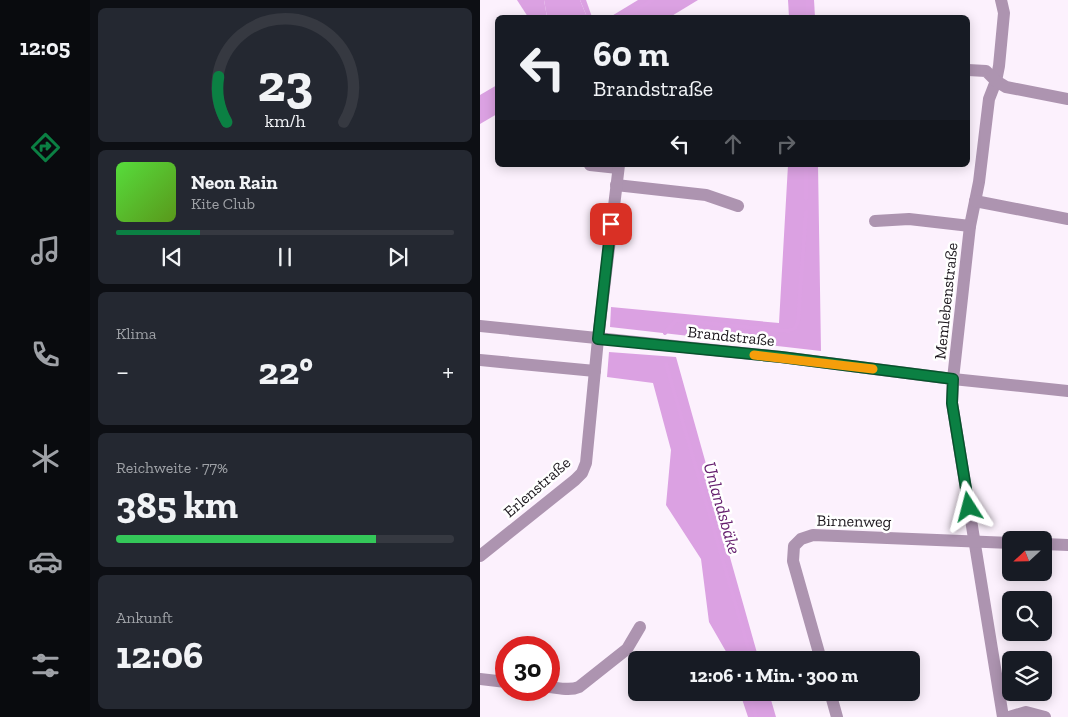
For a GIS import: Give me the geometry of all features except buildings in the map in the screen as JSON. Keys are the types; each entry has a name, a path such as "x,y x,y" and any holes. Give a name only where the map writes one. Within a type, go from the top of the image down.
{"street":[{"name":"Memlebenstraße","path":"1003,717 952,403 970,226 979,182 990,99 999,66 1004,0"},
{"path":"970,70 986,70 996,81 1006,87 1068,99"},
{"name":"Erlenstraße","path":"480,556 575,480 582,473 586,463 618,167"},
{"path":"616,185 706,195 738,206"},
{"path":"975,201 1068,218"},
{"name":"Memlebenstraße","path":"875,222 909,219 970,226"},
{"name":"Brandstraße","path":"480,326 781,357 953,379 1068,391"},
{"path":"480,360 595,371"},
{"name":"Birnenweg","path":"818,651 793,562 794,546 801,539 812,535 1002,542"},
{"path":"1052,544 1068,545"},
{"path":"560,689 574,690 579,687 626,649 640,627"},
{"path":"480,679 495,681"},
{"path":"832,701 836,717"},
{"path":"1009,717 1026,712 1045,717"}],"shaded area":[{"path":"517,0 544,0 547,15 527,15"},
{"path":"544,0 580,0 586,15 547,15"},
{"path":"580,0 586,0 591,15 586,15"},
{"path":"638,0 698,0 673,15 613,15"},
{"path":"788,0 814,0 815,15 789,15"},
{"path":"495,86 495,115 480,124 480,95"},
{"path":"788,167 818,167 821,351 610,327 611,307 779,323"},
{"path":"609,352 676,357 756,651 726,651 709,622 701,559 666,505 671,450 653,383 607,377"},
{"path":"743,701 771,701 776,717 748,717"}],"waterway":[{"path":"629,15 652,0"},
{"name":"Unlandsbäke","path":"808,0 808,15"},
{"name":"Unlandsbäke","path":"806,167 806,198"},
{"name":"Unlandsbäke","path":"665,333 676,320 788,331 795,328 798,321 806,212"},
{"name":"Unlandsbäke","path":"666,364 749,651"},
{"name":"Unlandsbäke","path":"752,701 756,717"}],"slow traffic":[{"path":"754,355 873,369"}],"route":[{"path":"611,224 598,339 781,357 953,379 952,403 969,507"}]}
